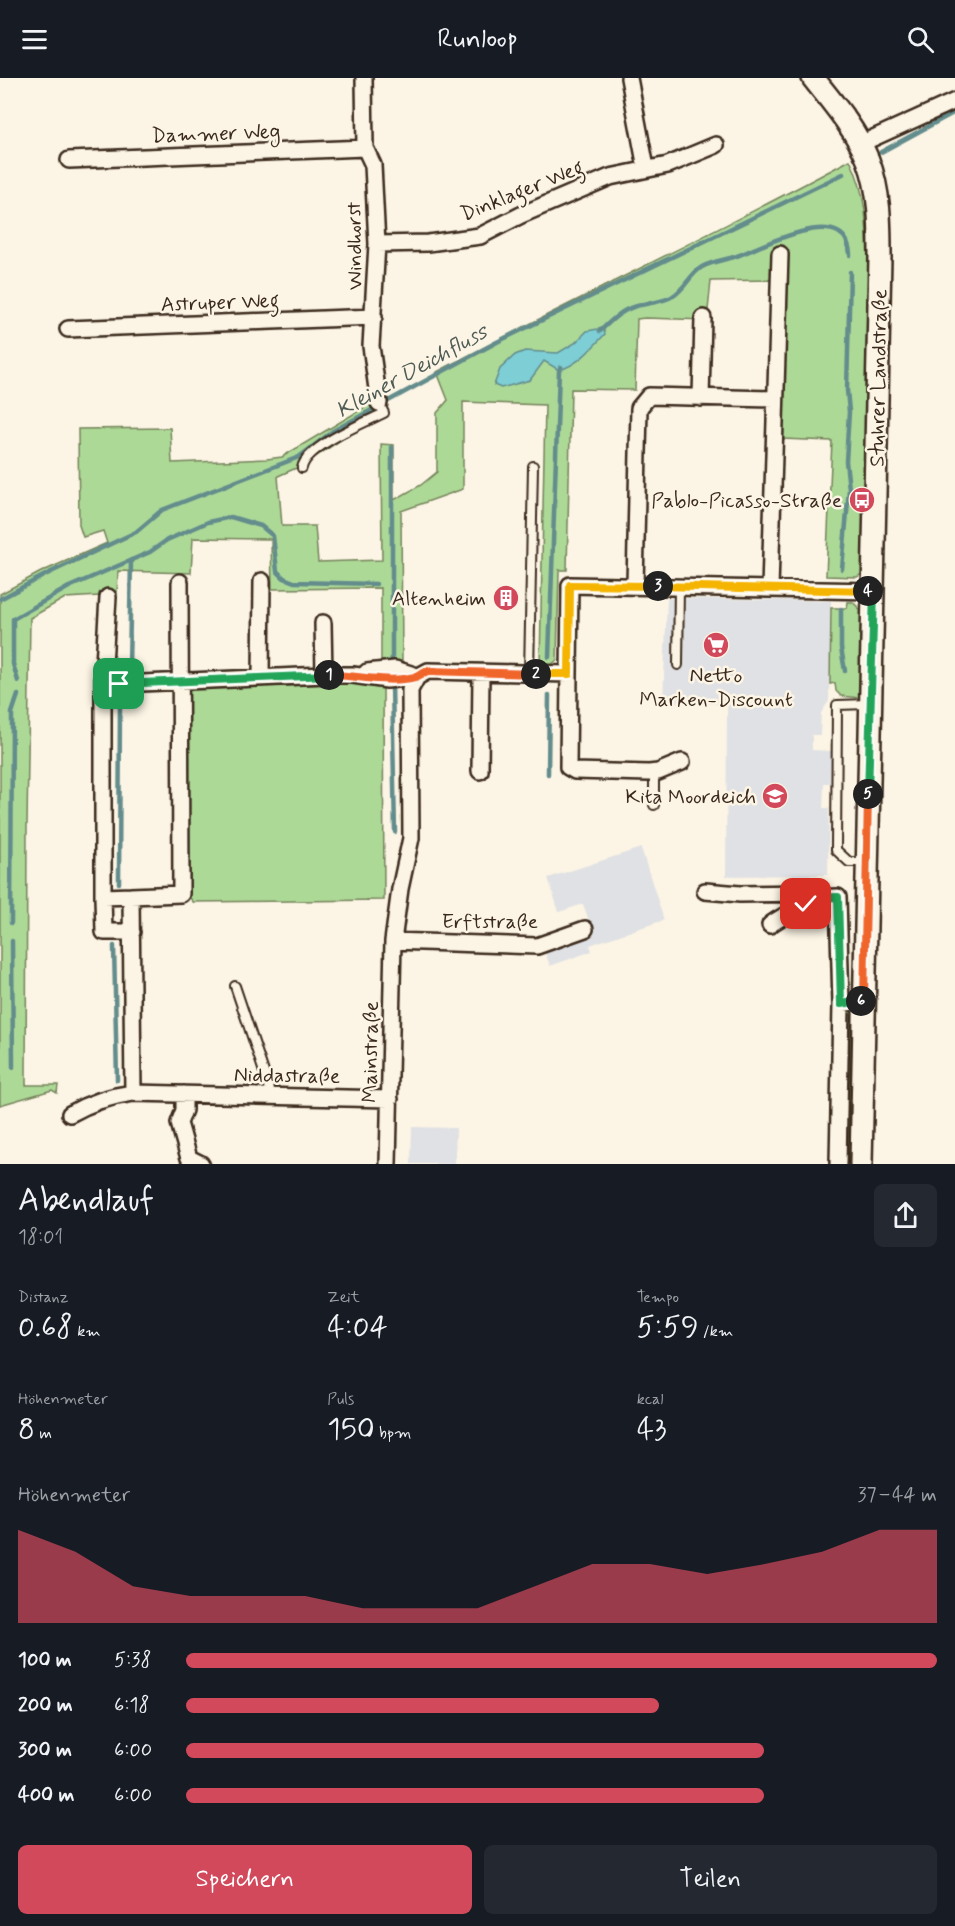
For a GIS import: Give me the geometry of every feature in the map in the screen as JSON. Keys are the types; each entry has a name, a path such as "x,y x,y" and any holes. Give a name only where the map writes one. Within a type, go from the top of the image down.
{"main road":[{"name":"Stuhrer Landstraße","path":"813,78 860,144 874,178 880,215 861,1164"}],"street":[{"name":"Windhorst","path":"364,78 365,148 373,165 377,244 371,346 381,408"},
{"path":"629,78 646,168"},
{"path":"860,144 955,101"},
{"name":"Dinklager Weg","path":"377,244 428,243 480,236 521,215 610,177 668,165 716,144"},
{"name":"Dammer Weg","path":"69,160 365,148"},
{"path":"770,589 780,254"},
{"name":"Astruper Weg","path":"68,329 374,317"},
{"path":"701,398 703,318"},
{"path":"635,585 639,408 648,396 775,399"},
{"path":"261,677 262,581"},
{"path":"103,897 181,894 180,582"},
{"path":"682,762 654,773 575,771 568,767 570,585 874,591"},
{"path":"108,597 103,681 104,932 132,932"},
{"path":"323,623 324,675"},
{"path":"103,681 119,684 324,675 353,675 387,680 417,677 428,671 569,674"},
{"path":"480,771 481,673"},
{"name":"Mainstraße","path":"388,1164 393,941 400,889 411,838 410,690 417,677"},
{"path":"705,891 740,894 806,893 811,898 838,897 841,1004 838,1164"},
{"path":"131,897 133,1093"},
{"path":"770,925 788,912 806,904 811,898"},
{"name":"Erftstraße","path":"393,941 537,946 585,929"},
{"path":"841,1004 864,1000"},
{"name":"Niddastraße","path":"70,1114 87,1104 110,1096 133,1093 390,1099"},
{"path":"184,1094 184,1110 179,1123 189,1158 201,1164"}],"lane":[{"path":"302,468 307,458 330,440 381,408"},
{"path":"529,674 533,466"},
{"path":"678,665 679,586"},
{"path":"867,862 849,862 836,850 837,705 870,704"},
{"path":"654,773 654,806"},
{"path":"235,986 272,1096"}],"shaded area":[{"path":"667,598 831,601 829,701 821,713 820,735 812,735 812,750 831,751 830,783 824,783 823,808 829,808 828,875 726,876 727,704 663,702"},
{"path":"641,848 664,920 590,945 592,951 550,966 544,950 593,932 583,904 559,912 548,878"},
{"path":"412,1127 456,1128 455,1164 411,1164"}],"green space":[{"path":"850,160 863,198 868,266 863,573 857,577 826,576 832,441 782,439 774,280 711,281 707,320 637,319 635,390 571,389 567,570 559,570 557,660 551,665 540,665 545,405 463,402 463,489 401,511 402,663 381,664 381,588 272,589 271,539 193,538 191,573 118,571 117,595 65,598 30,618 26,1085 58,1085 57,1093 52,1090 0,1105 0,594 41,572 107,543 103,531 83,537 79,525 78,429 170,428 172,463 267,459 282,457 375,401 380,414 303,465 278,476 282,526 315,526 318,562 382,560 381,444 394,445 394,500 421,485 437,472 437,413 448,400 437,372"},
{"path":"848,602 853,602 862,612 860,698 841,696 836,691 835,683 830,684 831,608 847,608"},
{"path":"369,683 383,685 384,900 193,902 185,891 186,695 191,689"},
{"path":"854,1011 853,1164 848,1164 851,1015 846,1015"}],"water":[{"path":"603,328 605,334 584,355 566,368 559,370 544,361 530,380 501,388 494,385 500,369 515,355 525,351 558,353 575,343 587,331"}],"waterway":[{"name":"Kleiner Deichfluss","path":"881,152 955,112"},
{"name":"Kleiner Deichfluss","path":"0,599 136,532 162,510 299,457 333,431 497,342 843,174"},
{"path":"600,331 628,309 673,296 702,267 787,236 822,229 836,231 846,239 850,255"},
{"path":"842,569 849,489 846,461 849,412 847,390 850,272"},
{"path":"549,657 559,370 561,367"},
{"path":"392,447 392,661"},
{"path":"18,681 13,664 13,619 69,587 150,552 167,540 208,522 231,517 261,526 273,536 277,571 284,578 294,582 376,584"},
{"path":"129,668 131,560"},
{"path":"841,609 841,648 845,671"},
{"path":"392,684 395,832"},
{"path":"11,923 12,713 18,695"},
{"path":"548,774 549,695"},
{"path":"119,883 120,703"},
{"path":"12,941 13,1067"},
{"path":"114,946 117,1080"}],"place":[{"name":"Pablo-Picasso-Straße","path":"862,500"},
{"name":"Altenheim","path":"506,598"},
{"name":"Netto Marken-Discount","path":"716,645"},
{"name":"Kita Moordeich","path":"775,796"}],"route":[{"path":"119,684 324,675 353,675 396,680 417,677 428,671 569,674 570,585 874,591 864,1000 841,1004 838,897 811,898 806,904"}]}
